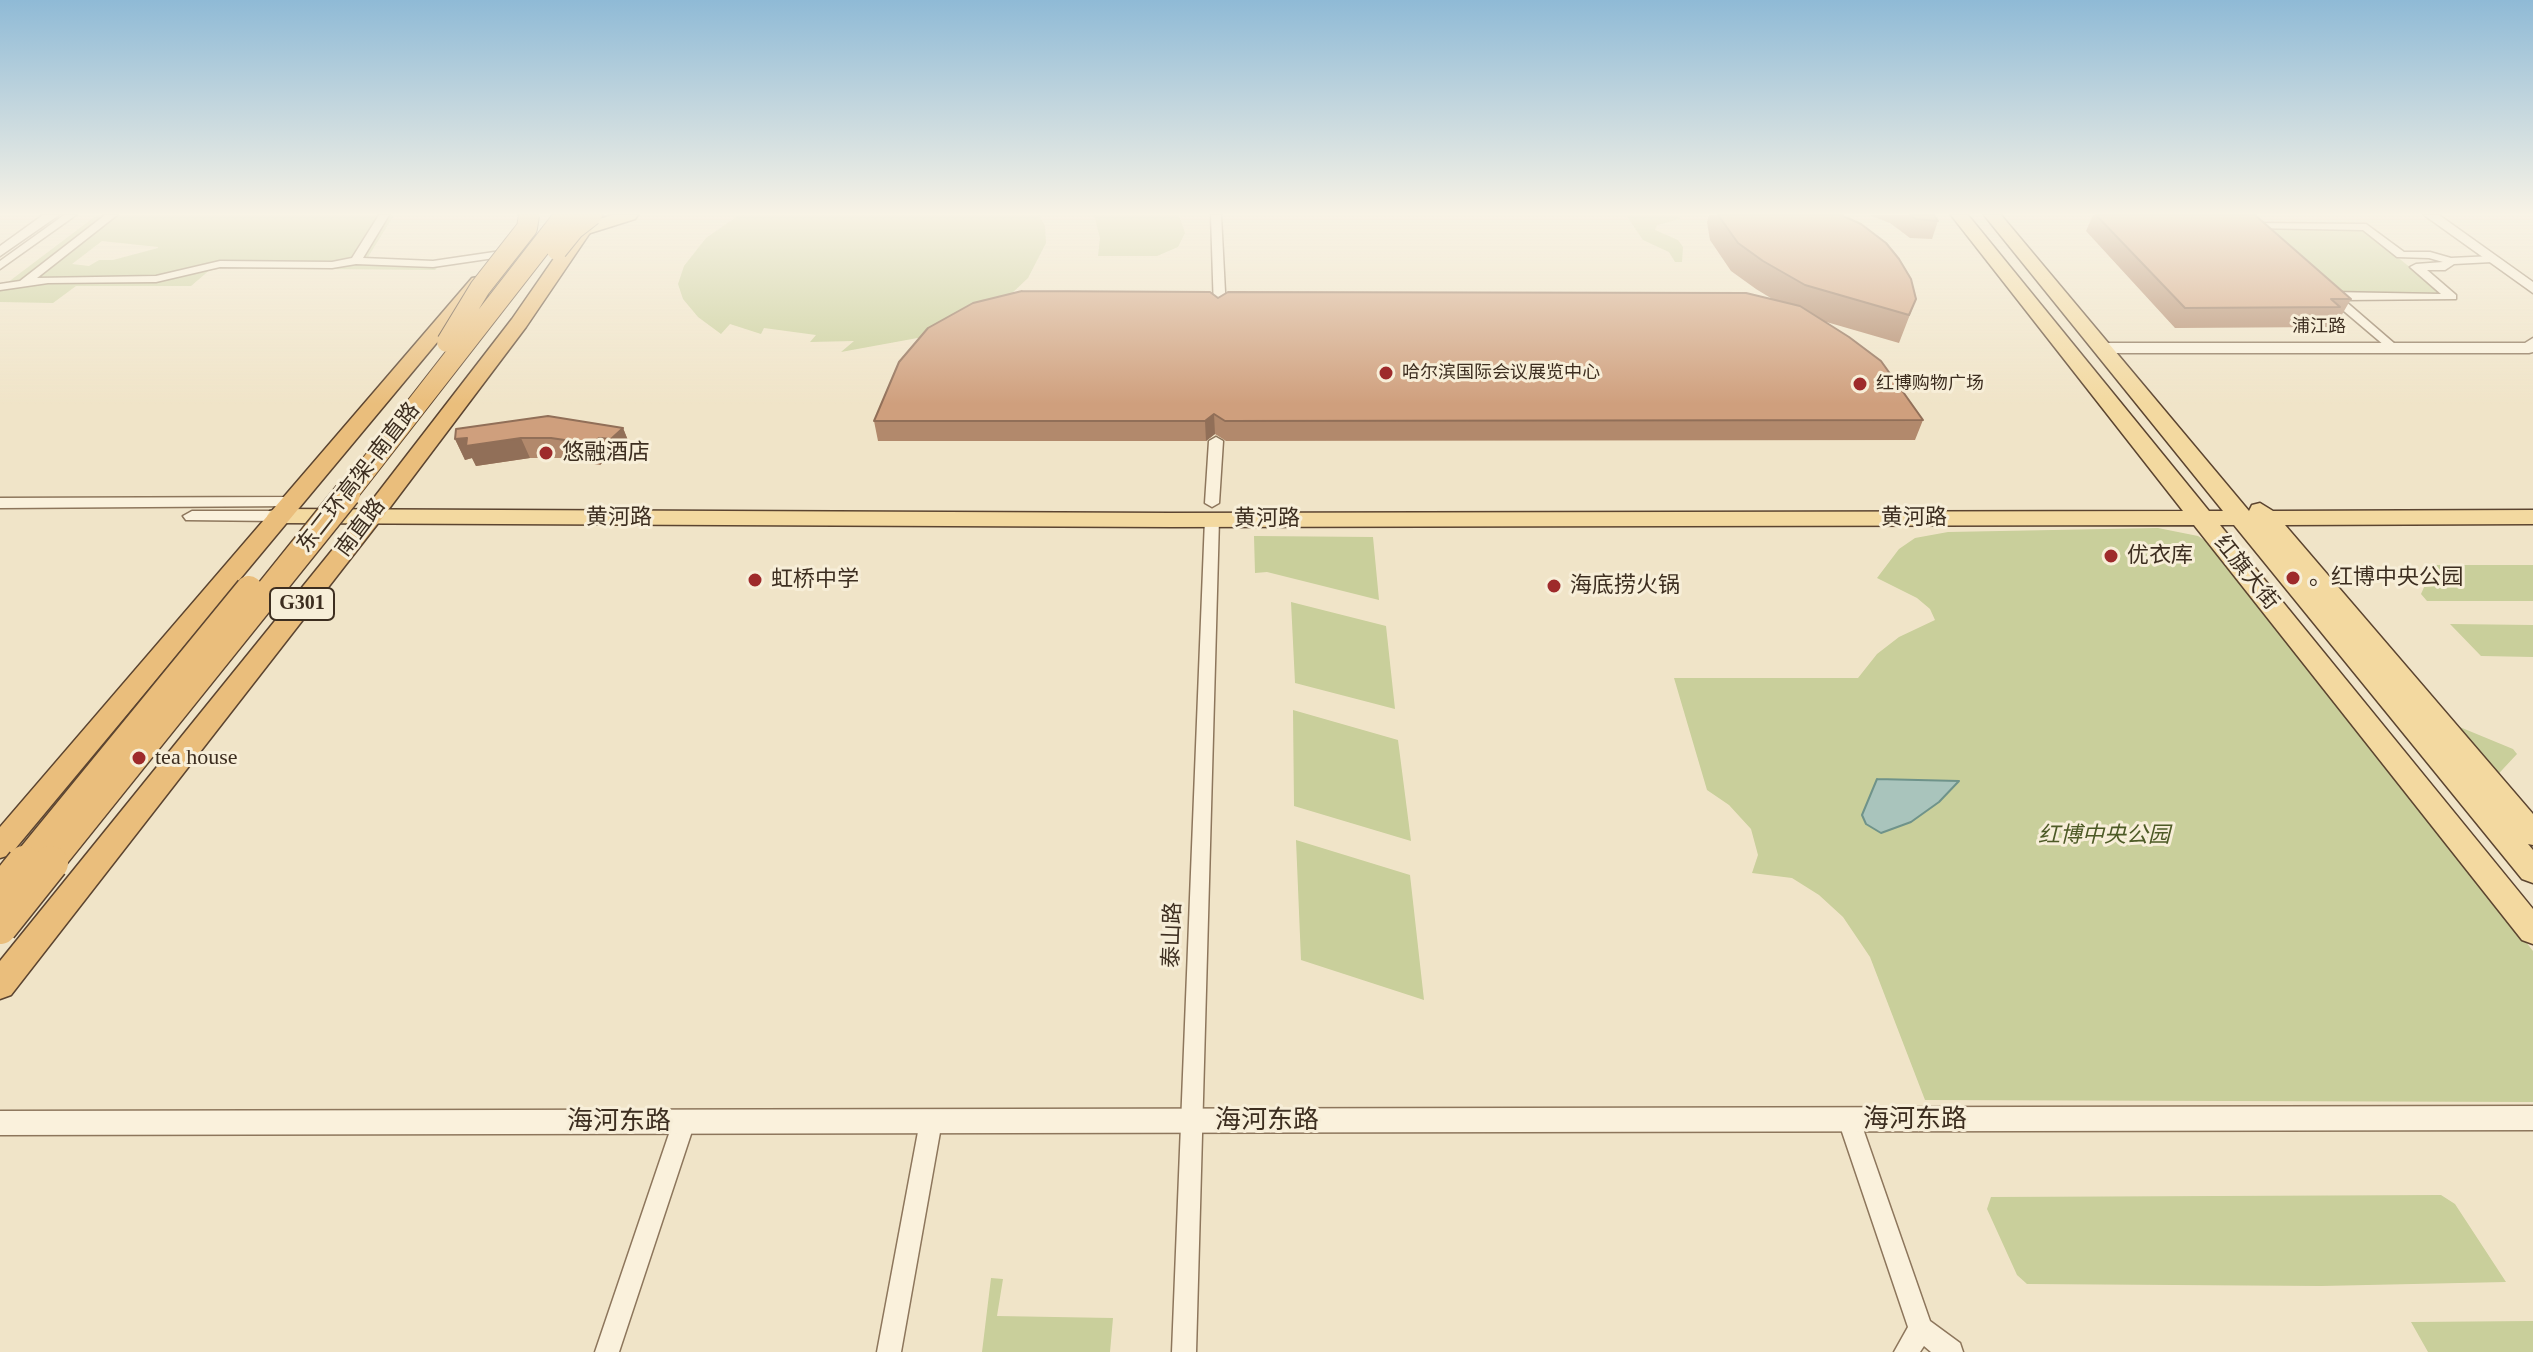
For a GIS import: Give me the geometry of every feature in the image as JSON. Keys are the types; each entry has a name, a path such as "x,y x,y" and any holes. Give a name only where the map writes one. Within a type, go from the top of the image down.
{"highway":[{"path":"0,847 481,278"},
{"path":"447,342 488,278"},
{"name":"东二环高架-南直路","path":"0,893 301,526 498,278"},
{"name":"东二环高架-南直路","path":"0,927 437,378 529,278"},
{"name":"南直路","path":"0,985 457,405 550,278"},
{"path":"475,285 457,329 460,335 468,337 487,331 546,285"},
{"path":"375,402 445,347 460,344 469,346 471,351 457,405"}],"main road":[{"name":"红旗大街","path":"2016,278 2226,511 2533,834"},
{"name":"红旗大街","path":"2029,278 2533,871"},
{"name":"红旗大街","path":"2049,278 2113,348"},
{"name":"红旗大街","path":"2056,278 2113,348 2405,768 2533,931"},
{"name":"黄河路","path":"2226,511 2533,504"},
{"name":"黄河路","path":"283,509 2226,511 2533,517"},
{"name":"红旗大街","path":"2226,511 2533,908"}],"street":[{"path":"22,284 30,278"},
{"path":"0,287 48,280 160,278"},
{"path":"1219,278 1220,311"},
{"path":"2333,297 2452,297 2429,278"},
{"path":"2322,287 2391,347"},
{"name":"浦江路","path":"2113,348 2532,347"},
{"name":"泰山路","path":"1184,1352 1216,441"},
{"name":"黄河路","path":"0,503 283,509"},
{"name":"黄河路","path":"0,515 283,509"},
{"name":"海河东路","path":"0,1123 2533,1118"},
{"path":"1849,1120 1921,1329 1951,1352"},
{"path":"889,1352 931,1121"},
{"path":"607,1352 684,1122"},
{"path":"1906,1352 1921,1329"}],"green space":[{"path":"13,278 200,278 191,286 76,286 53,303 0,302 0,283"},
{"path":"680,278 1028,278 1009,296 923,337 841,352 854,341 810,342 816,335 764,328 761,334 730,324 721,334 698,317 683,299 678,284"},
{"path":"2319,278 2423,278 2444,295 2338,295"},
{"name":"红博中央公园","path":"2158,528 2198,536 2212,545 2533,951 2533,1102 1925,1100 1870,957 1843,917 1819,895 1792,878 1752,873 1758,855 1751,829 1729,805 1707,790 1674,678 1858,678 1877,654 1899,637 1935,620 1930,609 1917,598 1877,578 1899,549 1915,538 1948,532"},
{"path":"1254,536 1373,537 1379,600 1267,572 1255,573"},
{"path":"2434,565 2533,565 2533,601 2427,601 2421,594"},
{"path":"1291,602 1386,626 1395,709 1295,683"},
{"path":"2450,624 2533,625 2533,657 2481,656"},
{"path":"1293,710 1398,740 1411,841 1294,806"},
{"path":"2433,716 2513,749 2517,754 2489,784"},
{"path":"1296,840 1410,875 1424,1000 1301,960"},
{"path":"2441,1195 2455,1204 2506,1282 2321,1286 2027,1284 2017,1275 1987,1209 1991,1197"},
{"path":"991,1278 1003,1279 997,1316 1113,1318 1110,1352 982,1352"},
{"path":"2533,1321 2533,1352 2428,1352 2411,1322"}],"water":[{"path":"1877,779 1959,781 1939,802 1911,822 1881,833 1866,824 1862,815"}],"building":[{"path":"1793,278 1910,278 1916,299 1909,315 1805,285"},
{"path":"2156,278 2327,278 2351,299 2331,299 2340,307 2185,308"},
{"name":"哈尔滨国际会议展览中心","path":"1022,291 1210,292 1218,298 1228,292 1746,293 1800,306 1849,337 1881,361 1923,420 1225,421 1214,414 1205,421 874,421 899,362 928,328 973,303"},
{"path":"548,416 623,428 611,439 599,438 592,444 551,438 521,438 466,446 467,438 455,439 456,429"}],"place":[{"name":"哈尔滨国际会议展览中心","path":"1386,373"},
{"name":"红博购物广场","path":"1860,384"},
{"name":"悠融酒店","path":"546,453"},
{"name":"优衣库","path":"2111,556"},
{"name":"。红博中央公园","path":"2293,578"},
{"name":"虹桥中学","path":"755,580"},
{"name":"海底捞火锅","path":"1554,586"},
{"name":"tea house","path":"139,758"}]}
